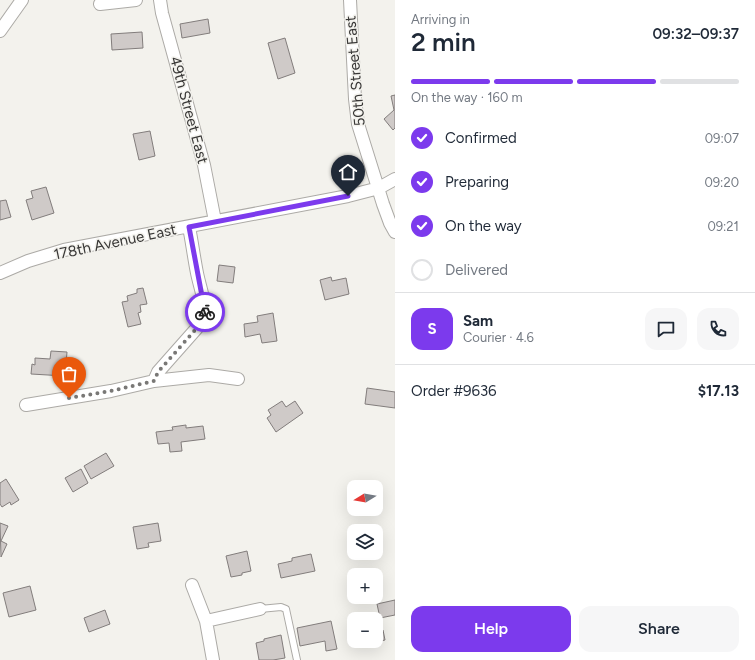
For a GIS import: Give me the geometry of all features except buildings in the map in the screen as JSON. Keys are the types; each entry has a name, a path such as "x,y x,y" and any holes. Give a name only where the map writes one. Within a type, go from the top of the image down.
{"street":[{"path":"0,31 22,0"},
{"path":"100,4 136,0"},
{"name":"49th Street East","path":"160,0 162,13 204,166 215,221"},
{"name":"50th Street East","path":"350,0 355,99 358,124 383,204 395,232"},
{"name":"178th Avenue East","path":"0,273 28,261 64,250 348,196 379,188 395,180"},
{"path":"154,381 158,372 204,320 205,314 203,297 189,227"},
{"path":"26,405 111,391 154,381 209,375 238,379"},
{"path":"192,585 206,621 213,660"},
{"path":"206,621 260,609"}],"lane":[{"path":"260,609 281,607 286,610 297,660"}],"way so far":[{"path":"69,398 111,391 154,381 158,372 204,320 205,312"}],"route":[{"path":"205,312 189,227 348,196"}]}
